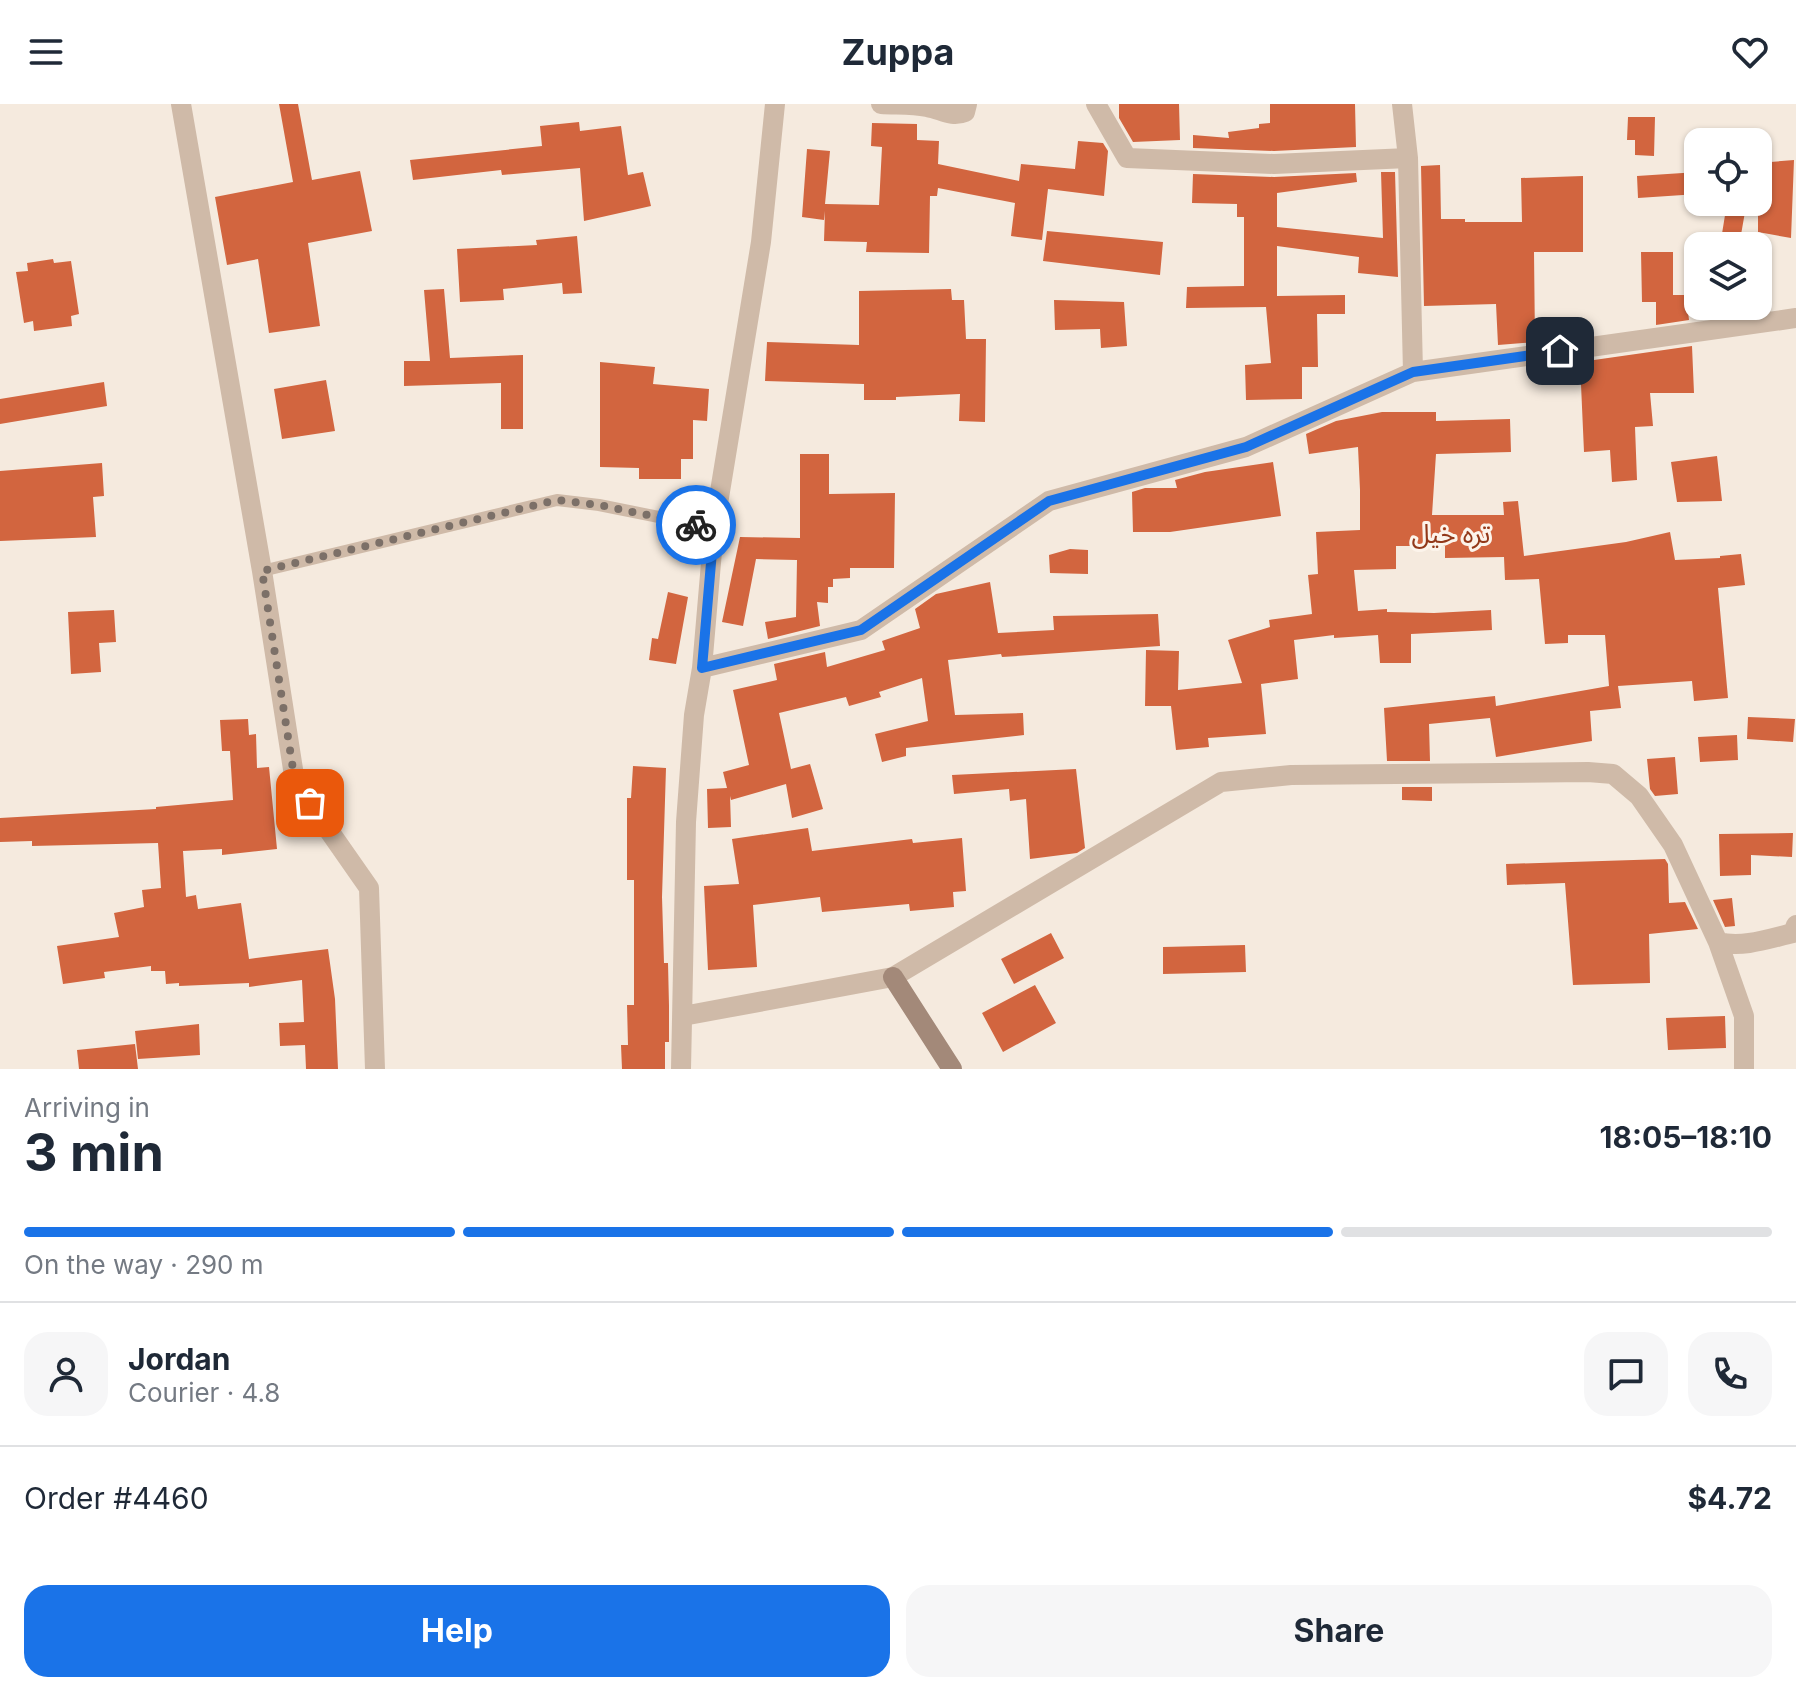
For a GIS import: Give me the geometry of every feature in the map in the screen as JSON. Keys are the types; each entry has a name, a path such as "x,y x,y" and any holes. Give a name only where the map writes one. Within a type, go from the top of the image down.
{"street":[{"path":"181,104 262,571 295,782 369,888 375,1069"},
{"path":"681,1069 686,822 694,715 702,668 714,528 761,242 775,104"},
{"path":"881,104 928,107 948,114 965,112 967,104"},
{"path":"1096,104 1127,158 1274,164 1408,158"},
{"path":"1402,104 1408,158 1413,372"},
{"path":"702,668 861,630 1049,501 1246,447 1413,372 1796,318"},
{"path":"683,1016 893,977 1221,782 1291,775 1588,772 1613,774 1639,796 1673,845 1718,942 1744,1016 1744,1069"},
{"path":"1718,942 1730,945 1750,943 1793,933 1796,925"},
{"path":"893,977 952,1069"}],"lane":[{"path":"262,571 557,500 599,505 714,528"}],"building":[{"path":"279,104 298,104 312,180 360,171 372,231 308,243 320,326 269,333 258,259 227,265 215,197 293,182"},
{"path":"1119,104 1179,104 1180,140 1133,142 1119,118"},
{"path":"1270,104 1355,104 1356,147 1274,151 1193,148 1193,135 1229,138 1228,132 1259,128 1259,124 1270,123"},
{"path":"1628,117 1655,117 1654,156 1635,155 1635,140 1627,140"},
{"path":"579,122 580,131 621,126 628,175 643,172 651,206 584,221 580,168 502,175 501,170 413,180 410,160 542,146 540,126"},
{"path":"872,123 917,124 917,140 939,141 938,164 1019,181 1021,164 1075,169 1078,141 1103,143 1108,151 1104,196 1048,189 1042,240 1011,236 1015,203 938,188 937,196 930,196 929,253 866,252 867,242 824,241 825,211 824,220 802,217 807,149 830,151 825,204 879,205 882,147 871,146"},
{"path":"1794,160 1791,238 1772,235 1772,232 1758,232 1758,216 1772,216 1772,162"},
{"path":"1440,165 1441,219 1465,219 1465,222 1522,222 1521,178 1583,176 1583,252 1534,252 1535,342 1498,345 1496,304 1424,306 1421,166"},
{"path":"1381,172 1395,172 1398,277 1358,273 1359,257 1277,246 1277,296 1345,295 1345,314 1317,314 1318,367 1302,367 1302,399 1246,400 1245,365 1271,363 1266,307 1186,308 1187,287 1244,286 1244,217 1237,217 1237,204 1192,203 1193,174 1274,177 1356,173 1357,182 1277,193 1277,227 1383,238"},
{"path":"1684,173 1684,195 1638,198 1637,176"},
{"path":"1725,216 1744,216 1741,232 1722,232"},
{"path":"1047,231 1163,242 1160,275 1043,261"},
{"path":"577,236 582,293 563,294 562,283 503,289 504,300 460,302 457,249 537,245 536,240"},
{"path":"1641,252 1673,252 1673,295 1684,295 1684,320 1689,320 1656,325 1656,302 1642,302"},
{"path":"53,259 54,263 71,261 79,314 71,316 72,326 34,331 33,321 24,323 16,272 28,271 27,263"},
{"path":"444,289 450,358 523,355 523,429 501,429 501,383 404,386 404,361 430,361 424,290"},
{"path":"951,289 952,300 964,300 966,339 986,339 985,422 959,421 960,394 864,400 864,384 765,381 767,342 859,345 859,291"},
{"path":"1054,300 1124,302 1127,346 1101,348 1100,329 1055,330"},
{"path":"1692,346 1694,393 1650,393 1653,426 1635,427 1637,480 1612,482 1610,450 1584,452 1580,362"},
{"path":"600,362 655,367 653,384 709,389 707,421 693,420 693,459 681,459 681,479 639,479 639,468 600,467"},
{"path":"326,380 335,431 282,439 274,389"},
{"path":"104,382 107,406 0,424 0,399"},
{"path":"1382,412 1436,412 1436,421 1510,419 1511,452 1436,454 1432,515 1504,515 1503,502 1518,501 1524,556 1626,542 1670,532 1675,560 1741,554 1745,585 1718,588 1728,698 1694,701 1692,681 1618,686 1621,708 1590,711 1592,741 1496,757 1490,718 1429,724 1430,761 1387,761 1384,708 1495,696 1496,706 1609,686 1605,635 1568,635 1568,643 1545,644 1539,579 1505,580 1504,557 1445,558 1445,546 1396,546 1396,569 1354,570 1358,611 1387,609 1387,612 1434,613 1491,610 1492,630 1411,634 1411,663 1380,663 1378,635 1334,638 1334,635 1294,640 1298,679 1261,684 1266,734 1208,738 1209,747 1176,750 1171,706 1145,706 1146,650 1179,651 1178,690 1242,683 1228,640 1270,627 1269,620 1312,614 1308,575 1318,574 1316,532 1360,530 1360,490 1358,447 1309,454 1306,434 1336,421"},
{"path":"800,454 829,454 829,494 895,493 894,568 850,568 850,578 833,579 833,587 828,587 828,603 817,602 820,626 768,639 765,622 796,617 797,560 756,559 743,626 722,622 740,537 800,538"},
{"path":"1717,456 1722,501 1677,502 1671,462"},
{"path":"1273,462 1281,516 1170,532 1133,532 1132,492 1145,488 1177,488 1175,480 1205,472"},
{"path":"102,463 104,496 93,497 96,537 0,541 0,471"},
{"path":"1070,549 1088,550 1088,574 1050,573 1049,555"},
{"path":"990,582 998,633 1054,630 1053,616 1158,614 1160,646 1002,657 1001,654 948,660 955,715 1023,713 1024,735 906,748 906,756 882,762 875,734 928,721 922,678 879,692 881,697 849,706 846,697 779,713 791,769 810,764 823,809 792,818 786,784 731,800 730,796 731,827 708,828 707,789 727,788 723,772 749,765 733,690 777,680 774,664 825,652 827,667 885,650 882,641 920,628 915,609 936,594"},
{"path":"668,592 688,597 676,664 649,660 652,638 658,639"},
{"path":"114,610 116,642 99,643 101,672 71,674 68,612"},
{"path":"1748,717 1795,719 1793,742 1747,739"},
{"path":"248,719 249,735 256,734 257,768 269,767 277,849 222,855 222,849 183,851 186,897 196,895 198,909 241,903 249,959 328,949 335,999 338,1069 306,1069 305,1045 280,1046 279,1023 304,1022 302,980 249,987 249,983 179,986 179,983 166,984 165,971 151,971 151,966 104,972 105,978 63,984 57,946 119,937 114,913 144,907 142,890 161,888 158,843 32,846 32,841 0,842 0,818 156,809 233,800 230,751 222,751 220,720"},
{"path":"1737,735 1738,760 1700,762 1698,737"},
{"path":"1675,757 1678,794 1655,796 1650,789 1647,759"},
{"path":"633,766 666,768 662,897 664,963 668,963 669,1042 665,1042 665,1069 622,1069 621,1045 628,1045 627,1005 634,1005 634,880 627,880 627,798 631,798"},
{"path":"1076,769 1085,848 1077,853 1030,859 1026,799 1010,801 1009,789 954,794 952,775"},
{"path":"1402,787 1432,787 1432,801 1402,800"},
{"path":"808,828 812,851 912,839 913,843 962,838 966,891 953,892 954,907 910,911 909,904 822,912 820,897 753,905 757,967 708,970 704,886 739,884 732,839"},
{"path":"1793,833 1792,857 1751,855 1751,875 1720,876 1719,834"},
{"path":"1665,859 1668,864 1669,903 1685,902 1698,929 1649,934 1650,983 1573,985 1565,883 1507,885 1506,864"},
{"path":"1732,898 1735,926 1725,927 1713,900"},
{"path":"1051,933 1064,958 1014,984 1001,959"},
{"path":"1245,945 1246,972 1163,974 1163,947"},
{"path":"1035,985 1056,1023 1003,1052 982,1013"},
{"path":"1725,1016 1726,1048 1668,1050 1666,1018"},
{"path":"199,1024 200,1055 138,1059 135,1031"},
{"path":"135,1044 138,1069 79,1069 77,1050"}],"way so far":[{"path":"310,803 295,782 262,571 557,500 599,505 696,525"}],"district":[{"name":"تره خیل","path":"1451,533"}],"route":[{"path":"696,525 714,528 702,668 861,630 1049,501 1246,447 1413,372 1560,351"}]}
